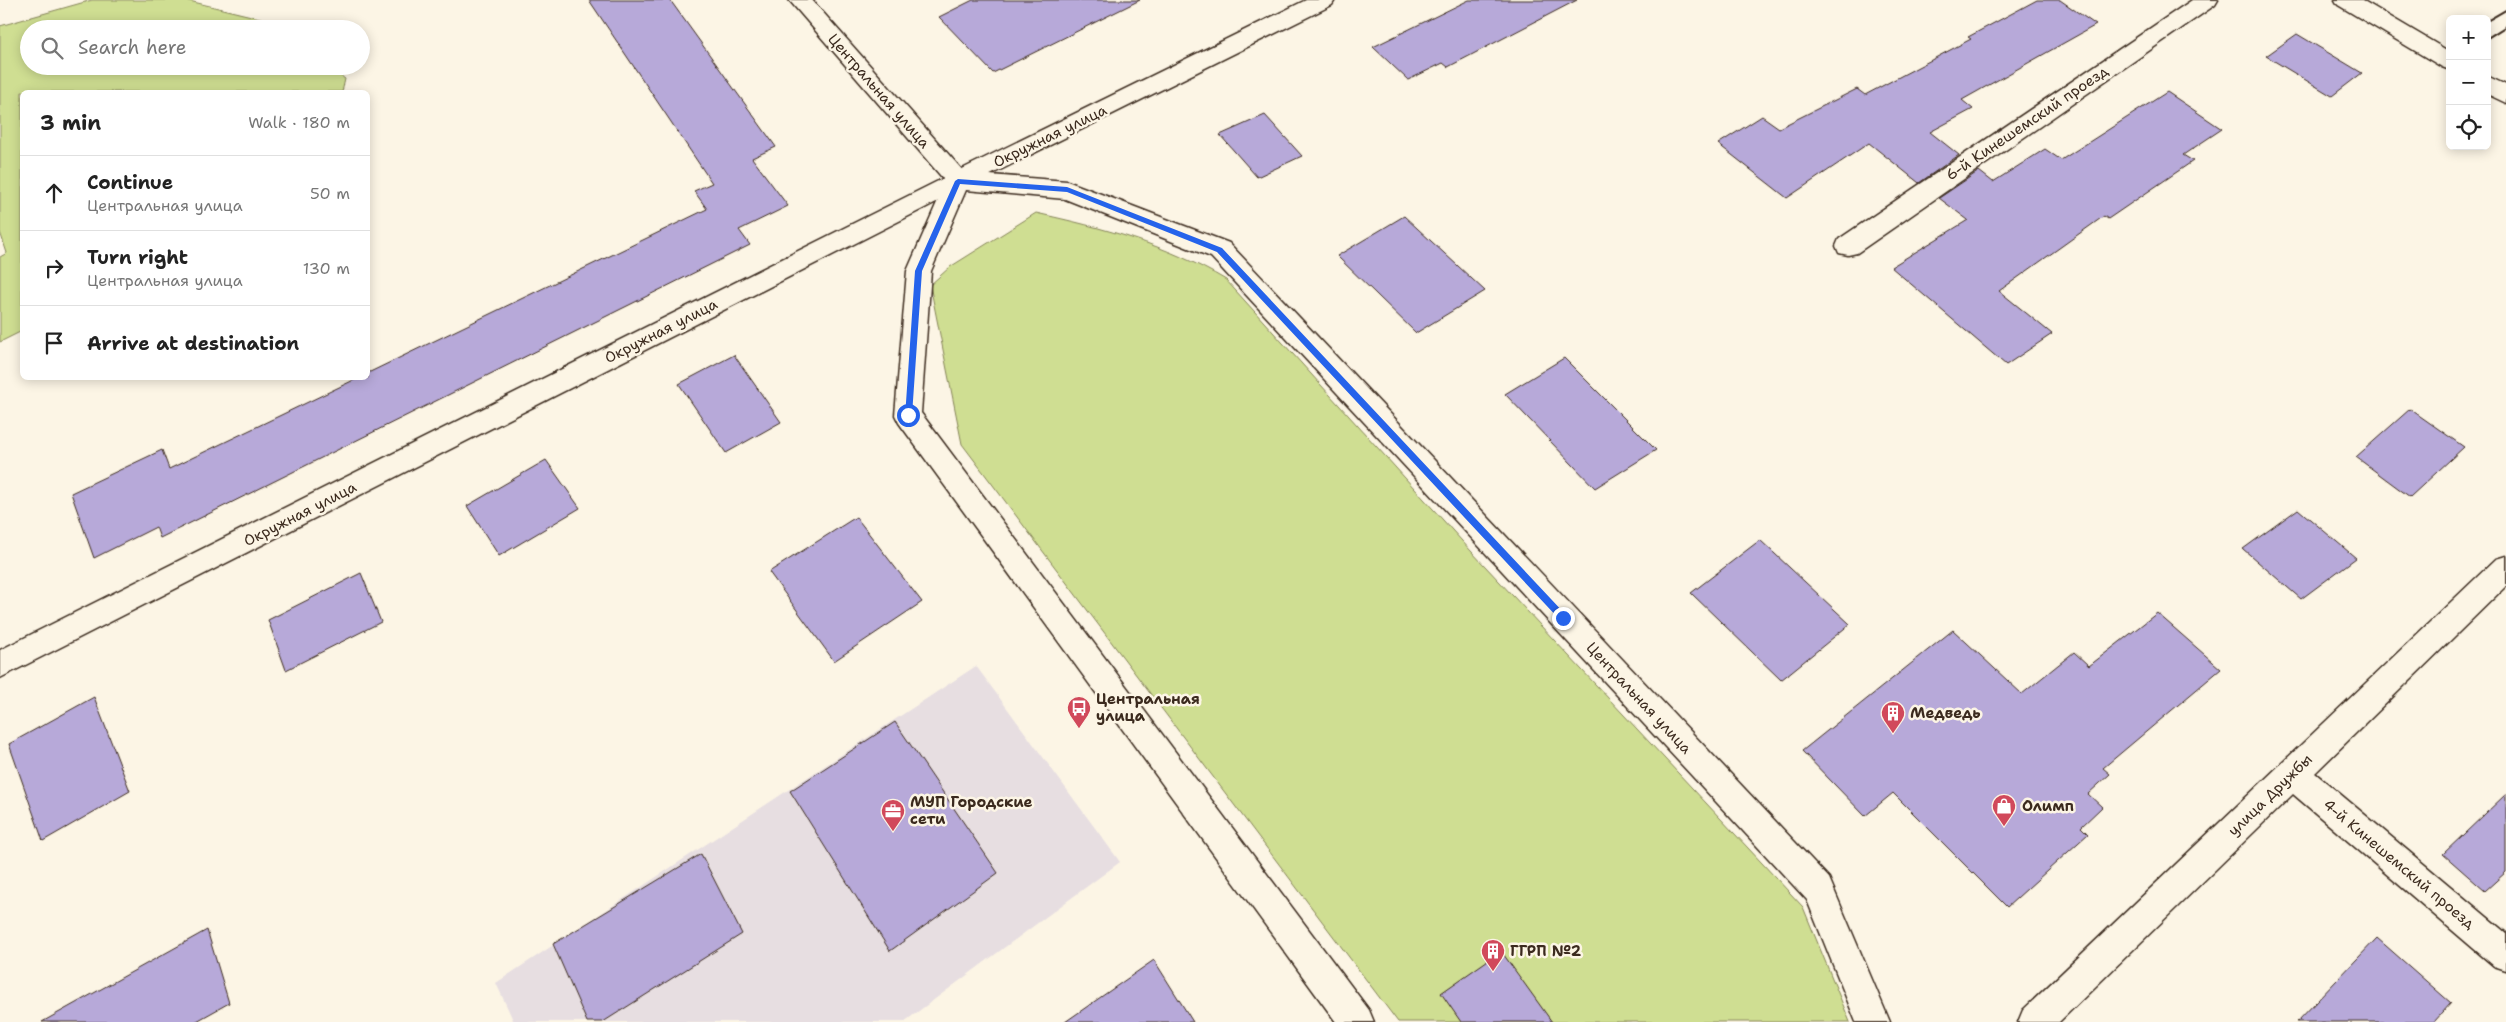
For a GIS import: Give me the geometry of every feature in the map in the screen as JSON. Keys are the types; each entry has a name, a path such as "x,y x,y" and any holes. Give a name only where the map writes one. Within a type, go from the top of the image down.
{"street":[{"name":"Центральная улица","path":"800,0 958,181 1067,190 1220,250 1818,889 1873,1022"},
{"name":"Окружная улица","path":"0,665 958,181 1324,0"},
{"name":"6-й Кинешемский проезд","path":"1848,246 2207,0"},
{"path":"2346,0 2447,60"},
{"path":"2491,86 2506,95"},
{"path":"958,181 919,271 908,415 1357,1022"},
{"name":"улица Дружбы","path":"2035,1022 2506,568"},
{"name":"4-й Кинешемский проезд","path":"2293,774 2506,954"}],"lane":[{"path":"2491,28 2506,17"}],"shaded area":[{"path":"976,666 1120,862 904,1022 514,1022 496,983"}],"green space":[{"path":"92,0 185,0 268,20 21,20"},
{"path":"20,20 20,75 340,75 345,79 342,90 20,90 20,332 0,342 0,257 7,253 0,232 0,26"},
{"path":"1036,213 1110,231 1157,247 1203,267 1226,280 1471,551 1803,907 1850,1022 1398,1022 962,444 930,285 950,267"}],"building":[{"path":"589,0 670,0 776,147 752,158 788,206 739,230 750,245 160,538 156,527 94,558 71,493 162,450 169,469 354,380 370,380 370,372 707,209 694,191 712,183"},
{"path":"973,0 1140,0 993,73 939,17"},
{"path":"1469,0 1577,0 1448,67 1443,63 1408,80 1373,47"},
{"path":"2037,0 2060,0 2096,25 1962,100 1973,109 1930,132 1959,155 1919,183 1869,143 1787,198 1718,144 1762,116 1779,128 1857,89 1865,95 1971,39 1968,37"},
{"path":"2297,34 2362,73 2332,96 2266,56"},
{"path":"2167,92 2222,129 2183,155 2193,161 2108,219 2104,216 1999,291 2052,334 2006,365 1891,267 1968,220 1939,198 1979,171 1993,182 2045,149 2061,160"},
{"path":"1265,115 1302,156 1257,177 1220,135"},
{"path":"1404,216 1485,291 1416,333 1337,256"},
{"path":"734,355 781,422 726,453 679,384"},
{"path":"1564,358 1656,450 1595,488 1505,394"},
{"path":"2410,409 2464,447 2410,497 2356,457"},
{"path":"546,460 580,508 499,556 467,506"},
{"path":"2298,509 2356,558 2301,599 2243,549"},
{"path":"856,517 922,602 834,661 769,572"},
{"path":"1760,540 1850,624 1781,680 1691,593"},
{"path":"361,573 381,622 286,670 268,620"},
{"path":"2157,613 2221,669 2103,768 2110,774 2088,794 2102,807 2081,827 2088,834 2007,907 1893,793 1865,816 1802,751 1953,630 2022,694 2074,652 2089,666"},
{"path":"94,697 130,791 43,841 9,744"},
{"name":"МУП Городские сети","path":"895,722 998,873 890,951 790,791"},
{"path":"2506,794 2506,872 2485,891 2443,854"},
{"path":"701,854 742,934 603,1022 587,1022 553,944"},
{"path":"207,930 229,1003 195,1022 42,1022"},
{"path":"2377,938 2451,1003 2434,1022 2297,1022"},
{"name":"ГГРП №2","path":"1501,951 1552,1022 1461,1022 1441,993"},
{"path":"1154,960 1193,1022 1065,1022"}],"place":[{"name":"Центральная улица","path":"1079,729"},
{"name":"Медведь","path":"1893,734"},
{"name":"Олимп","path":"2004,827"},
{"name":"МУП Городские сети","path":"893,832"},
{"name":"ГГРП №2","path":"1493,972"}],"route":[{"path":"908,415 919,271 958,181 1067,190 1220,250 1563,618"}]}
